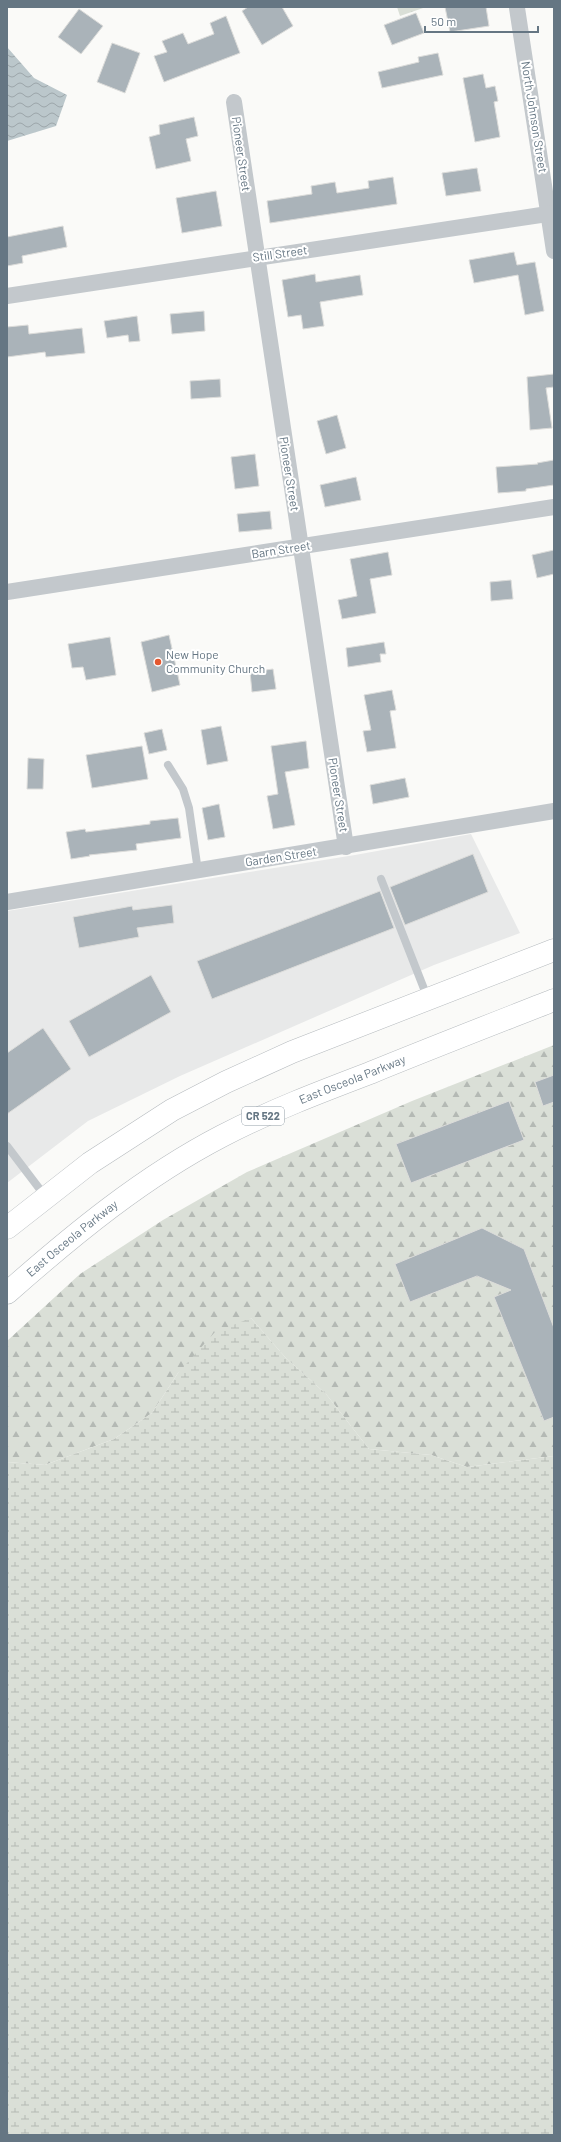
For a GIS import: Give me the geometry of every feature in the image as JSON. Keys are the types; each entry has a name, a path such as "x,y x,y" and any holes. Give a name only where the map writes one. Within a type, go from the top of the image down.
{"main road":[{"path":"7,1228 90,1163 133,1134 172,1110 226,1082 292,1052 554,950"},
{"name":"East Osceola Parkway","path":"7,1293 59,1247 114,1203 167,1168 222,1136 281,1107 554,1000"}],"street":[{"name":"North Johnson Street","path":"517,8 551,214 554,251"},
{"name":"Pioneer Street","path":"234,102 346,847"},
{"name":"Still Street","path":"7,296 257,257 551,214"},
{"name":"Barn Street","path":"7,592 554,507"},
{"name":"Garden Street","path":"7,902 346,847 554,811"}],"lane":[{"path":"168,765 184,789 189,808 198,871"},
{"path":"380,879 428,1000"},
{"path":"7,1146 45,1197"}],"shaded area":[{"path":"471,834 520,933 434,965 180,1076 88,1121 7,1183 7,911 355,855"}],"green space":[{"path":"397,7 426,7 400,16"},
{"path":"554,1045 554,1456 467,1467 431,1455 369,1449 326,1394 285,1357 251,1318 178,1373 152,1413 114,1439 45,1465 7,1462 7,1341 80,1274 163,1220 247,1172 412,1101"},
{"path":"251,1318 285,1357 326,1394 369,1449 431,1455 467,1467 554,1456 554,2135 7,2135 7,1462 45,1465 114,1439 152,1413 178,1373 215,1332"}],"water":[{"path":"7,47 34,78 67,95 56,126 7,141"}],"building":[{"path":"248,7 282,7 293,26 262,45 242,11"},
{"path":"445,7 486,7 489,26 450,32"},
{"path":"79,9 103,26 81,54 58,37"},
{"path":"416,13 424,33 392,45 384,25"},
{"path":"226,16 240,53 164,82 154,56 167,52 162,41 183,33 188,44 214,34 210,23"},
{"path":"112,43 140,53 125,93 97,82"},
{"path":"438,53 443,75 382,88 378,72 419,62 418,57"},
{"path":"483,74 486,88 495,86 498,101 494,102 500,137 475,142 463,78"},
{"path":"194,117 198,136 186,139 191,161 156,169 149,137 160,134 159,125"},
{"path":"477,168 481,191 446,196 442,173"},
{"path":"393,177 397,204 270,223 267,201 312,194 311,186 335,182 337,193 369,188 368,181"},
{"path":"216,191 222,226 182,233 176,198"},
{"path":"63,226 67,247 22,256 23,263 7,266 7,237"},
{"path":"514,252 517,265 535,262 544,311 525,315 518,275 474,283 469,260"},
{"path":"315,274 316,282 360,275 363,295 320,302 324,326 303,329 301,315 288,317 282,280"},
{"path":"204,311 205,331 172,334 170,314"},
{"path":"137,316 140,341 129,342 128,335 107,338 104,321"},
{"path":"28,325 29,334 82,328 85,353 46,357 45,352 7,357 7,327"},
{"path":"554,374 554,387 546,388 552,428 530,430 527,377"},
{"path":"220,379 221,397 191,399 190,381"},
{"path":"337,415 346,448 326,454 317,421"},
{"path":"255,454 259,486 235,489 231,457"},
{"path":"554,460 554,485 526,489 526,491 498,493 496,467 538,464 537,463"},
{"path":"356,477 361,500 325,507 320,485"},
{"path":"270,511 272,529 239,532 237,514"},
{"path":"554,550 554,574 537,578 532,555"},
{"path":"388,552 392,575 370,579 376,613 342,619 338,600 357,596 350,559"},
{"path":"511,580 513,599 491,601 490,582"},
{"path":"169,635 180,685 152,692 141,642"},
{"path":"110,637 116,675 86,680 83,667 72,668 68,644"},
{"path":"384,642 386,654 380,654 381,662 348,667 346,648"},
{"path":"273,669 276,689 252,692 250,672"},
{"path":"392,690 396,710 390,711 396,748 367,752 363,731 371,730 364,695"},
{"path":"221,726 228,761 207,765 201,730"},
{"path":"162,729 167,750 149,754 144,733"},
{"path":"306,741 309,768 285,772 295,825 273,829 267,796 278,794 271,746"},
{"path":"142,746 148,779 92,788 86,755"},
{"path":"28,758 44,759 43,789 27,789"},
{"path":"405,778 409,797 373,804 370,785"},
{"path":"219,804 225,837 208,840 202,808"},
{"path":"178,818 181,838 136,844 137,850 89,855 90,856 71,859 66,832 85,829 86,832 150,824 150,821"},
{"path":"473,854 488,892 405,925 390,887"},
{"path":"380,891 394,928 212,999 197,961"},
{"path":"172,905 174,923 137,928 139,937 79,948 73,917 132,906 133,910"},
{"path":"151,975 171,1012 89,1057 69,1021"},
{"path":"43,1028 71,1069 7,1114 7,1053"},
{"path":"554,1075 554,1102 543,1106 535,1082"},
{"path":"509,1101 524,1140 411,1183 396,1144"},
{"path":"482,1228 524,1249 554,1328 554,1417 544,1421 494,1297 511,1290 477,1276 410,1302 395,1264"}],"place":[{"name":"New Hope Community Church","path":"158,662"}]}
